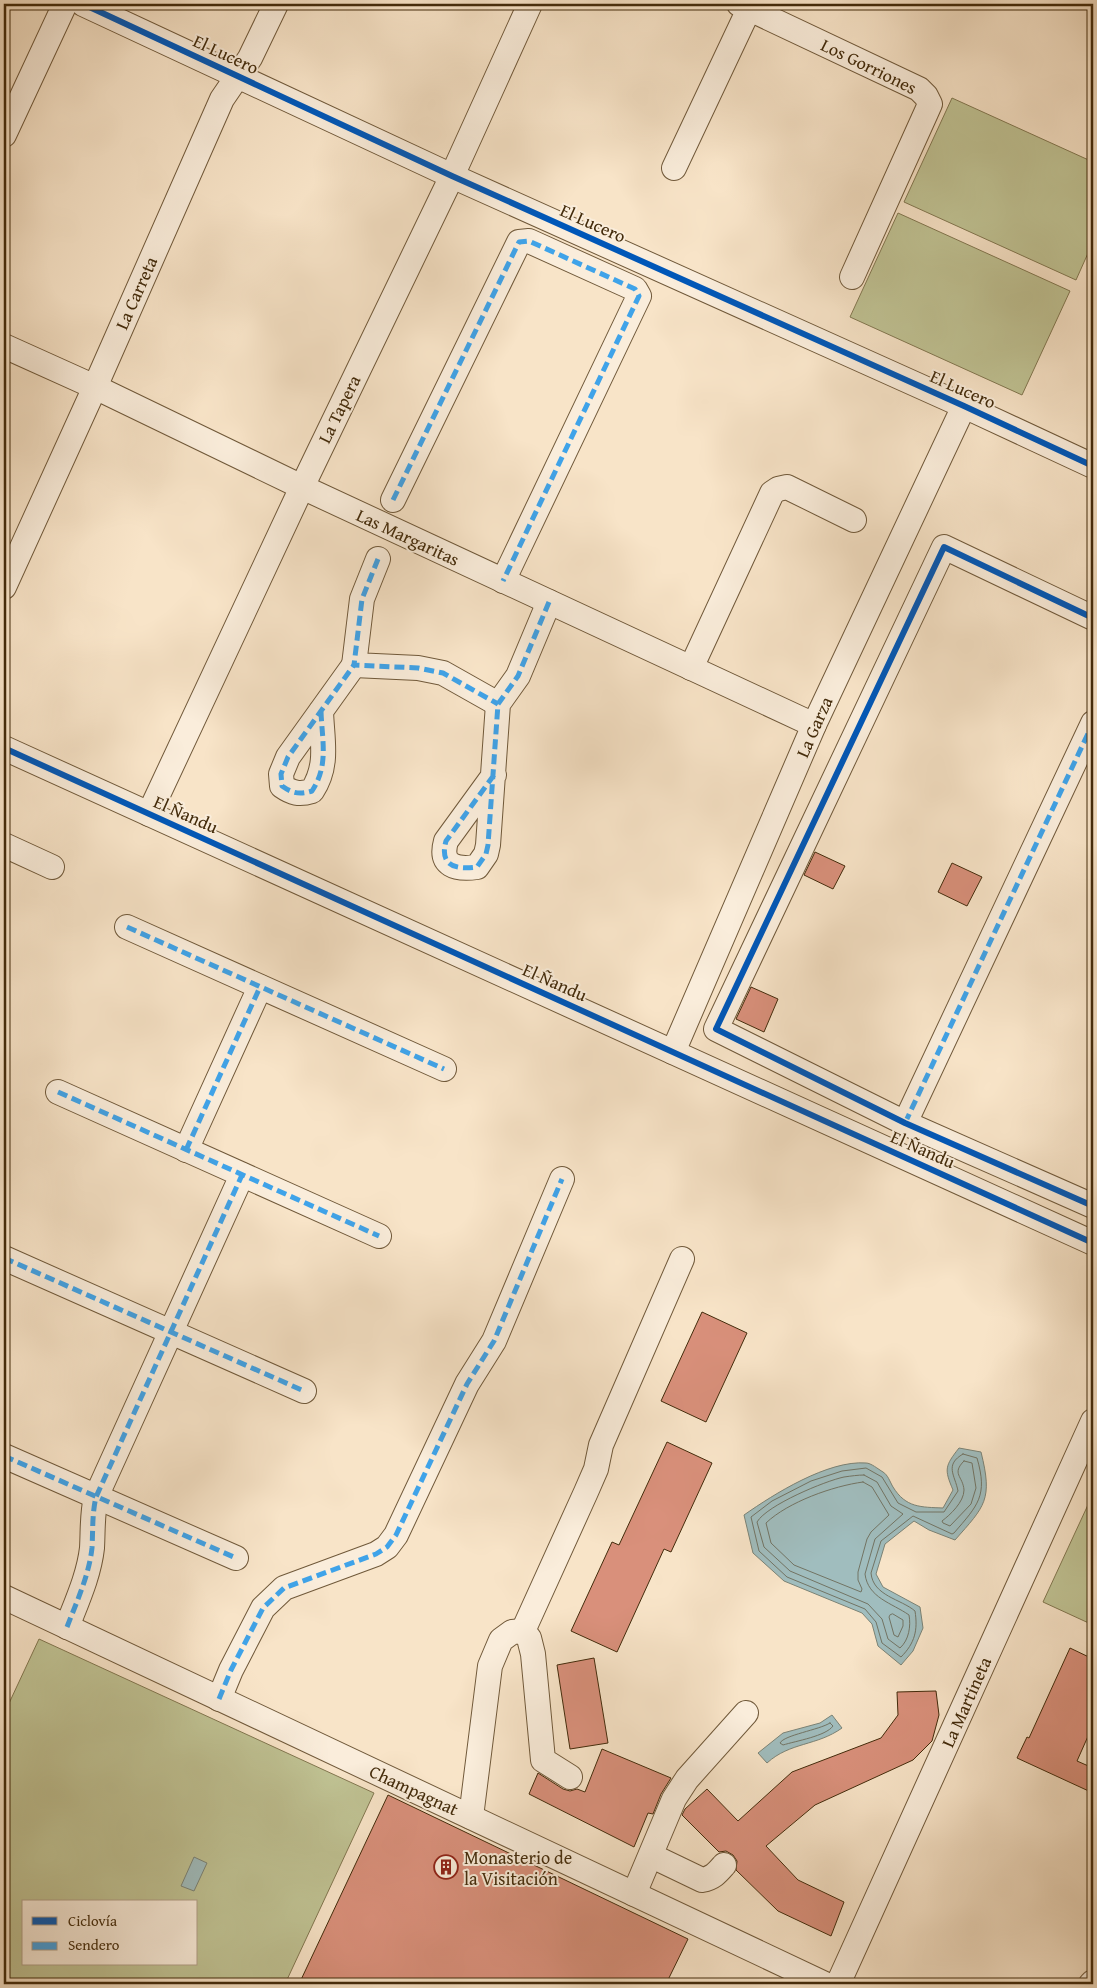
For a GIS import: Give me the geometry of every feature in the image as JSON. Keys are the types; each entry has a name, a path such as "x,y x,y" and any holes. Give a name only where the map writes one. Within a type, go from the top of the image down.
{"street":[{"path":"4,135 65,4"},
{"name":"El Lucero","path":"83,4 452,176 1093,466"},
{"name":"La Carreta","path":"4,587 95,387 222,99 250,58 276,4"},
{"name":"La Tapera","path":"149,814 302,487 452,176 530,4"},
{"path":"674,168 744,6"},
{"name":"Los Gorriones","path":"744,6 919,89 926,96 930,104 852,277"},
{"path":"393,500 519,242 529,241 636,289 639,296 503,580"},
{"name":"Las Margaritas","path":"4,346 814,725"},
{"name":"La Garza","path":"673,1052 814,725 964,406"},
{"path":"691,668 772,493 778,488 787,487 854,520"},
{"path":"1093,618 944,546 716,1029 905,1123 1093,1206"},
{"path":"321,712 354,665 362,599 378,559"},
{"path":"494,774 498,704 518,676 549,602"},
{"path":"354,665 418,668 442,673 498,704"},
{"path":"905,1123 1093,723"},
{"name":"El Ñandu","path":"4,748 1093,1243"},
{"path":"4,845 52,867"},
{"path":"127,927 444,1068"},
{"path":"186,1150 260,986"},
{"path":"58,1092 379,1236"},
{"path":"67,1627 88,1569 92,1548 92,1513 96,1497 242,1174"},
{"path":"220,1698 231,1670 263,1608 273,1597 284,1588 376,1554 387,1547 396,1535 466,1384 494,1341 562,1178"},
{"path":"4,1258 304,1391"},
{"path":"524,1631 596,1469 601,1445 682,1259"},
{"name":"La Martineta","path":"838,1984 1093,1421"},
{"path":"4,1456 236,1558"},
{"name":"Champagnat","path":"4,1597 825,1984"},
{"path":"524,1631 529,1638 533,1654 542,1760 570,1778"},
{"path":"471,1817 490,1666 501,1640 512,1632 524,1631"},
{"path":"634,1894 652,1856 674,1799 687,1779 746,1713"},
{"path":"652,1856 702,1880 710,1879 724,1866"}],"green space":[{"path":"952,98 1093,162 1093,242 1076,280 904,202"},
{"path":"898,213 1070,291 1022,395 850,317"},
{"path":"1093,1494 1093,1625 1043,1602"},
{"path":"39,1639 374,1793 285,1984 4,1984 4,1714"}],"water":[{"path":"959,1448 981,1452 985,1468 986,1492 980,1510 955,1540 929,1530 914,1521 885,1544 876,1574 883,1587 920,1607 923,1628 913,1651 901,1665 878,1646 872,1624 862,1613 784,1581 753,1553 744,1515 802,1480 835,1467 851,1464 870,1464 885,1473 898,1494 909,1503 943,1508 953,1490 947,1468"},
{"path":"832,1715 842,1728 833,1734 794,1747 767,1763 758,1753 783,1733 820,1723"},
{"path":"194,1857 207,1863 194,1891 181,1886"}],"building":[{"path":"815,852 845,866 833,889 804,875"},
{"path":"952,863 982,877 967,906 938,892"},
{"path":"751,987 778,999 764,1032 736,1019"},
{"path":"702,1312 747,1333 706,1422 661,1401"},
{"path":"667,1442 712,1463 671,1552 664,1549 617,1652 571,1631 612,1542 619,1545"},
{"path":"1070,1648 1093,1659 1093,1725 1077,1761 1093,1768 1093,1793 1017,1758 1027,1737 1029,1738"},
{"path":"594,1658 608,1743 570,1749 557,1665"},
{"path":"936,1691 939,1715 932,1741 913,1760 815,1805 766,1846 798,1880 844,1902 831,1936 778,1911 736,1870 737,1861 733,1855 726,1851 719,1852 682,1815 685,1809 707,1789 738,1821 792,1772 881,1738 898,1715 897,1692"},
{"path":"602,1749 671,1778 661,1794 653,1814 648,1813 634,1847 529,1794 538,1773 563,1789 570,1791 577,1789 585,1792"},
{"name":"Monasterio de la Visitación","path":"388,1795 688,1939 666,1984 299,1984"}],"marked path":[{"path":"393,500 519,242 529,241 635,289 639,296 503,581"},
{"path":"378,559 362,599 354,665 418,668 443,673 498,704"},
{"path":"494,775 446,841 445,856 447,861 456,867 477,867 486,854 488,845 498,704 518,676 549,602"},
{"path":"321,711 322,722 323,743 321,772 312,791 303,793 292,792 282,786 281,774 288,757 354,665"},
{"path":"905,1123 1093,723"},
{"path":"127,927 444,1069"},
{"path":"186,1150 260,987"},
{"path":"58,1092 379,1236"},
{"path":"67,1627 88,1568 92,1548 93,1516 96,1497 242,1175"},
{"path":"219,1699 231,1670 263,1608 284,1588 376,1554 387,1547 396,1535 467,1384 494,1341 562,1179"},
{"path":"4,1258 304,1391"},
{"path":"4,1456 236,1558"}],"cycle path":[{"path":"83,4 452,176 1093,466"},
{"path":"1093,618 944,547 716,1029 905,1123 1093,1206"},
{"path":"4,748 1093,1243"}],"place":[{"name":"Monasterio de la Visitación","path":"446,1867"}]}
